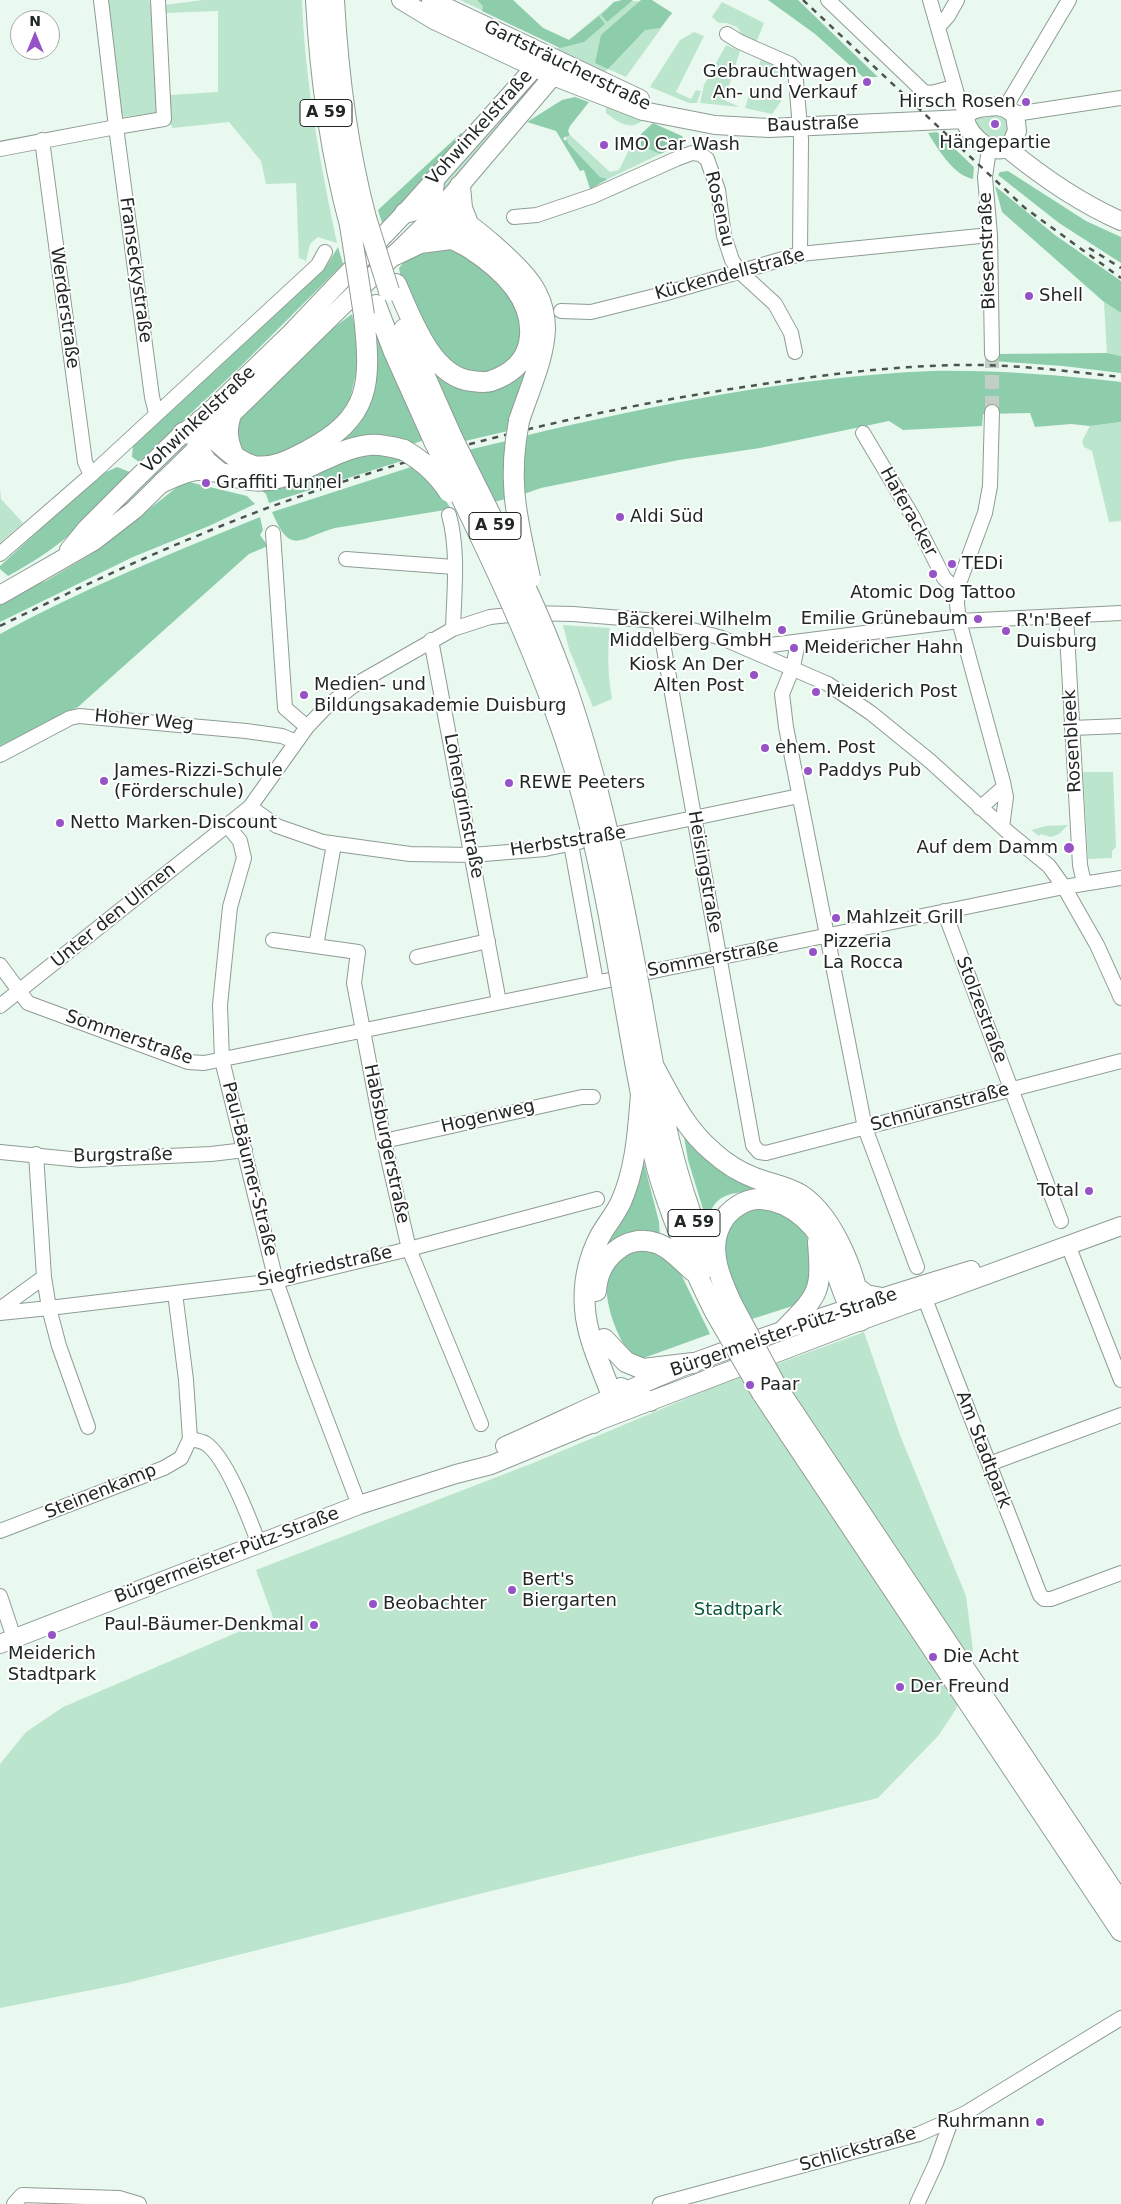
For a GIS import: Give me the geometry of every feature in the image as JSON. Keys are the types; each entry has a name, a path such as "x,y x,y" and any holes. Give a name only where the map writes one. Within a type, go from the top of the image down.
{"highway":[{"name":"A 59","path":"316,0 318,51 333,152 358,221 381,299 412,348 443,438 486,549 524,629 565,740 632,999 653,1065 663,1118 684,1195 709,1261 721,1279 724,1308 762,1393 1121,1932"},
{"name":"A 59","path":"334,0 336,52 351,150 358,221"},
{"path":"381,299 422,340 434,358 450,372 465,380 487,383 505,376 520,363 528,349 531,332 529,315 520,294 492,264 470,248 451,239 442,230 435,211 434,181"},
{"path":"460,186 462,208 469,226"},
{"path":"405,213 435,211 469,226 508,257 536,291 543,311 545,329 543,347 519,421 514,450 513,498 539,617"},
{"path":"198,434 243,462 256,466 282,463 318,445 344,427 357,410 364,393 381,299 358,221"},
{"path":"395,255 420,243 451,239"},
{"path":"231,414 227,428 227,438 234,456"},
{"path":"198,434 207,462 219,472"},
{"name":"A 59","path":"443,438 539,617 562,673 583,736 614,854 632,999 641,1094 658,1169 696,1274 724,1308 1121,1903"},
{"path":"163,482 190,471 219,472 252,481 268,480 290,474 349,450 369,445 386,446 404,450 423,462 440,478 486,549"},
{"path":"653,1065 686,1123 712,1152 730,1165 754,1178 783,1186 800,1194 815,1206 827,1220 857,1305"},
{"path":"618,1396 589,1330 585,1309 586,1275 598,1240 620,1203 631,1175 637,1144 641,1094"},
{"path":"721,1279 715,1245 717,1231 724,1218 738,1206 758,1199 775,1201 798,1212 810,1223 831,1256 857,1305"},
{"path":"784,1330 809,1304 819,1285 821,1276 817,1235"},
{"path":"593,1423 618,1404 618,1376 604,1339 597,1310 597,1282 601,1268 615,1250 626,1244 643,1241 657,1243 696,1274"},
{"path":"857,1305 866,1296 882,1298"},
{"path":"604,1339 626,1362 643,1369 694,1363"},
{"path":"618,1396 650,1402"}],"main road":[{"name":"Gartsträucherstraße","path":"402,0 434,20 535,67"},
{"name":"Gartsträucherstraße","path":"431,0 553,67 646,102 661,114"},
{"name":"Vohwinkelstraße","path":"0,595 94,541 134,510 163,482 198,434 405,213 535,67 553,67"},
{"name":"Vohwinkelstraße","path":"63,558 87,528 198,434 231,414 395,255 460,186 553,67"},
{"name":"Baustraße","path":"661,114 715,124 768,128 966,116 975,109 998,106 1010,111"},
{"path":"966,116 967,127 973,135 989,149 999,150 1007,148 1014,142 1017,132 1010,111"},
{"path":"1007,148 1026,164 1093,207 1121,220"},
{"name":"Bürgermeister-Pütz-Straße","path":"882,1298 972,1270 1121,1213"},
{"name":"Bürgermeister-Pütz-Straße","path":"456,1474 494,1451 694,1363 857,1305 925,1299 1121,1226"},
{"name":"Bürgermeister-Pütz-Straße","path":"7,1641 359,1505 490,1465 650,1402 857,1305"}],"street":[{"name":"Franseckystraße","path":"101,0 116,127 152,397 156,413"},
{"path":"0,149 164,119 158,0"},
{"path":"828,0 924,92 930,93 954,87"},
{"path":"930,0 954,87 966,116"},
{"path":"938,27 948,16 957,0"},
{"path":"1010,111 1070,0"},
{"path":"727,34 740,42 790,64 796,69 800,126 800,254"},
{"name":"Baustraße","path":"1010,111 1121,98"},
{"name":"Werderstraße","path":"42,140 85,462 91,475"},
{"name":"Biesenstraße","path":"989,149 986,177 990,236 992,354"},
{"name":"Rosenau","path":"514,217 537,214 593,196 692,154 700,154 707,159 718,190 724,236 732,260 739,271 775,304 791,333 795,352"},
{"name":"Kückendellstraße","path":"562,311 591,312 663,294 800,254 990,236"},
{"name":"Vohwinkelstraße","path":"0,554 91,475 318,265 325,252"},
{"path":"992,412 990,486 985,513 958,586 957,604 959,621 1006,797 1002,827"},
{"name":"Haferacker","path":"863,433 913,517 944,578 950,584 958,586"},
{"path":"449,515 454,533 453,629"},
{"path":"273,533 285,708 307,727"},
{"path":"346,558 454,567"},
{"path":"227,825 250,807 307,727 325,708 353,686 453,629 490,617 528,613 594,615 658,621 722,638 828,684 871,713 930,760 980,808 1049,866 1064,887 1096,945 1121,998"},
{"path":"747,648 959,621 1067,623 1121,613"},
{"name":"Heisingstraße","path":"658,621 753,1145 759,1152"},
{"name":"Rosenbleek","path":"1067,623 1080,865 1084,883"},
{"name":"Lohengrinstraße","path":"431,640 499,1002"},
{"path":"798,642 792,668 782,694 799,796 865,1128 917,1267"},
{"name":"Hoher Weg","path":"0,754 70,718 78,716 246,731 282,736 296,742"},
{"path":"1072,728 1121,726"},
{"path":"980,808 1004,788"},
{"name":"Herbststraße","path":"250,807 277,826 301,836 334,844 410,854 472,855 546,849 799,796"},
{"name":"Unter den Ulmen","path":"0,1006 227,825"},
{"name":"Paul-Bäumer-Straße","path":"227,825 240,841 244,858 230,907 220,1005 222,1060 276,1281 359,1505"},
{"path":"316,946 334,844"},
{"path":"572,844 596,982"},
{"path":"1064,887 1080,865"},
{"name":"Sommerstraße","path":"0,965 18,992 28,1003 188,1062 204,1063 944,911 1084,883 1121,878"},
{"name":"Stolzestraße","path":"944,911 1061,1221"},
{"path":"273,940 358,952 354,983 363,1030"},
{"path":"417,957 488,941"},
{"name":"Habsburgerstraße","path":"363,1030 384,1141 409,1249 481,1424"},
{"name":"Schnüranstraße","path":"759,1152 766,1153 1121,1061"},
{"name":"Hogenweg","path":"384,1141 582,1096 593,1097"},
{"name":"Burgstraße","path":"0,1152 36,1154 81,1160 211,1154 245,1150"},
{"path":"36,1154 44,1277 49,1308 58,1346 88,1427"},
{"name":"Siegfriedstraße","path":"0,1313 276,1281 409,1249 597,1199"},
{"path":"1068,1245 1121,1380"},
{"path":"0,1309 44,1277"},
{"path":"175,1293 186,1380 190,1439 207,1444 218,1457 239,1492 259,1544"},
{"name":"Am Stadtpark","path":"925,1299 1033,1583 1044,1599 1051,1599 1121,1573"},
{"path":"989,1464 1121,1415"},
{"name":"Steinenkamp","path":"0,1531 164,1468 180,1458 190,1439"},
{"path":"0,1596 7,1641"},
{"name":"Schlickstraße","path":"660,2204 919,2134 951,2121 1121,2018"},
{"path":"917,2204 936,2163 951,2121"},
{"path":"14,2204 22,2195 35,2194 96,2199 119,2198 139,2204"}],"green space":[{"path":"106,0 149,0 155,18 159,109 155,113 123,117 120,112"},
{"path":"202,0 302,0 306,62 314,122 337,243 318,237 310,244 306,261 299,258 296,183 266,184 261,161 229,122 173,128 167,120 171,112 170,95 218,92 218,11 165,13 165,5"},
{"path":"460,0 513,0 543,28 569,40 614,2 651,3 672,13 626,77 608,69 603,74 554,51 559,47"},
{"path":"477,0 513,0 543,28 569,40 599,16 605,24 584,42 560,48 482,11 483,6"},
{"path":"633,0 607,22 601,15 614,2"},
{"path":"641,0 652,0 672,13 660,28 645,30 608,69 595,63 601,35"},
{"path":"768,0 798,0 878,77 863,77 815,34"},
{"path":"722,2 764,23 756,43 744,38 737,27 726,23 719,23 712,17"},
{"path":"694,32 704,36 676,92 691,99 696,90 701,91 697,103 689,103 650,87 680,40"},
{"path":"726,45 740,51 725,98 726,101 740,107 700,103 704,85"},
{"path":"761,59 785,69 787,77 781,77 758,69"},
{"path":"751,89 782,100 772,114 745,108"},
{"path":"521,92 527,94 441,194 443,184"},
{"path":"575,97 589,102 570,126 568,131 570,135 563,138 565,141 567,139 568,143 600,177 608,179 590,189 584,170 580,171 556,131 527,122 562,100"},
{"path":"606,107 642,121 633,125 624,124 606,113"},
{"path":"1002,113 1012,124 1004,140 991,140 974,126 974,115"},
{"path":"653,123 682,136 683,144 660,154 641,146 641,134"},
{"path":"937,132 974,167 973,179 959,172 941,154 928,133"},
{"path":"461,133 466,137 382,223 378,210"},
{"path":"570,135 610,172 619,170 629,150 641,148 660,154 608,179 600,177 568,143 566,136"},
{"path":"1008,171 1086,221 1121,237 1121,263 1059,223 998,175 1000,172"},
{"path":"995,186 1055,235 1121,281 1121,313 1104,302 1002,212"},
{"path":"441,245 481,262 521,310 522,344 508,363 491,373 465,372 442,358 401,279 399,268 406,260"},
{"path":"338,247 343,264 239,368 139,462 132,457 133,445 327,265"},
{"path":"1104,302 1121,313 1121,356 1107,353"},
{"path":"352,314 356,331 357,369 350,400 335,422 291,451 263,459 238,450 236,420 320,338"},
{"path":"372,323 424,440 413,444 391,436 380,435 369,436 324,449 351,426"},
{"path":"1107,353 1121,356 1121,373 1063,366 992,361 992,354"},
{"path":"531,357 508,431 465,441 434,373 439,373 457,384"},
{"path":"931,371 979,371 1121,382 1121,422 1090,426 1071,424 1035,427 1030,413 983,414 982,426 903,430 889,421 760,448 679,460 541,488 521,495 524,436 624,413 726,394 828,379"},
{"path":"1121,422 1121,521 1109,522 1092,451 1084,447 1082,441 1090,426"},
{"path":"506,441 505,499 494,502 468,450"},
{"path":"180,443 186,443 187,449 137,497 95,531"},
{"path":"368,453 408,459 269,503 266,494 259,489"},
{"path":"414,466 436,485 451,509 335,528 297,541 285,535 272,512"},
{"path":"117,467 130,472 75,531 43,555 8,576 0,569 0,566 94,480"},
{"path":"185,481 247,496 255,504 209,526 133,557 0,622 0,603 27,588 46,581 93,553"},
{"path":"0,488 1,499 23,523 0,543"},
{"path":"260,517 263,530 260,535 268,546 249,554 78,707 0,746 0,634 96,586"},
{"path":"563,625 610,628 608,664 612,699 593,707 569,649"},
{"path":"1083,772 1113,772 1116,847 1112,851 1112,858 1088,859"},
{"path":"1068,825 1059,834 1051,837 1041,834 1039,836 1031,830 1046,826"},
{"path":"683,1131 761,1190 727,1195 715,1204 708,1220 706,1219 688,1160"},
{"path":"644,1163 659,1222 660,1237 601,1249"},
{"path":"765,1204 797,1224 812,1247 816,1261 802,1303 752,1319 724,1270 725,1224 732,1216"},
{"path":"640,1250 662,1254 679,1270 710,1334 638,1360 628,1351 621,1340 611,1315 607,1287 608,1274 613,1263 623,1254"},
{"name":"Stadtpark","path":"864,1332 900,1435 966,1596 973,1650 956,1709 939,1735 878,1798 491,1891 127,1983 0,2008 0,1764 26,1732 63,1707 273,1617 256,1570 533,1463 709,1389"}],"tunnel":[{"path":"992,354 992,412"}],"railway":[{"path":"803,0 1025,208 1121,278"},
{"path":"1089,248 1121,268"},
{"path":"0,626 130,565 262,510 377,471 494,438 553,424 671,399 731,389 824,375 918,366 981,365 1121,377"}],"place":[{"name":"Gebrauchtwagen An- und Verkauf","path":"867,82"},
{"name":"Hirsch Rosen","path":"1026,102"},
{"name":"Hängepartie","path":"995,124"},
{"name":"IMO Car Wash","path":"604,145"},
{"name":"Shell","path":"1029,296"},
{"name":"Graffiti Tunnel","path":"206,483"},
{"name":"Aldi Süd","path":"620,517"},
{"name":"TEDi","path":"952,564"},
{"name":"Atomic Dog Tattoo","path":"933,574"},
{"name":"Emilie Grünebaum","path":"978,619"},
{"name":"Bäckerei Wilhelm Middelberg GmbH","path":"782,630"},
{"name":"R'n'Beef Duisburg","path":"1006,631"},
{"name":"Meidericher Hahn","path":"794,648"},
{"name":"Kiosk An Der Alten Post","path":"754,675"},
{"name":"Meiderich Post","path":"816,692"},
{"name":"Medien- und Bildungsakademie Duisburg","path":"304,695"},
{"name":"ehem. Post","path":"765,748"},
{"name":"Paddys Pub","path":"808,771"},
{"name":"James-Rizzi-Schule (Förderschule)","path":"104,781"},
{"name":"REWE Peeters","path":"509,783"},
{"name":"Netto Marken-Discount","path":"60,823"},
{"name":"Auf dem Damm","path":"1069,848"},
{"name":"Mahlzeit Grill","path":"836,918"},
{"name":"Pizzeria La Rocca","path":"813,952"},
{"name":"Total","path":"1089,1191"},
{"name":"Paar","path":"750,1385"},
{"name":"Bert's Biergarten","path":"512,1590"},
{"name":"Beobachter","path":"373,1604"},
{"name":"Paul-Bäumer-Denkmal","path":"314,1625"},
{"name":"Meiderich Stadtpark","path":"52,1635"},
{"name":"Die Acht","path":"933,1657"},
{"name":"Der Freund","path":"900,1687"},
{"name":"Ruhrmann","path":"1040,2122"}]}
